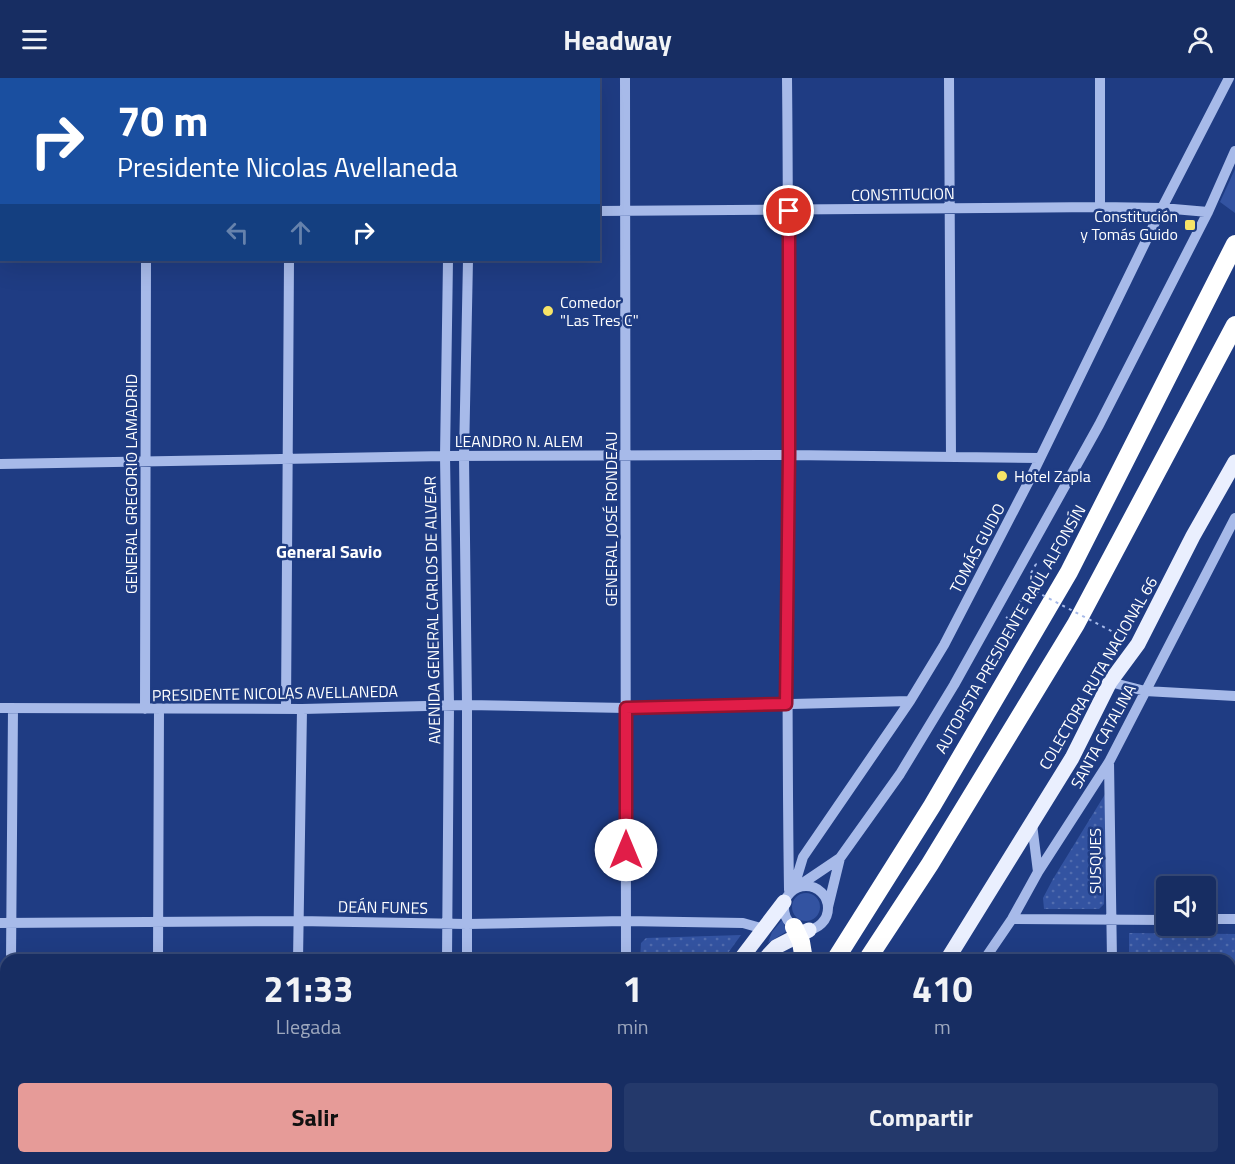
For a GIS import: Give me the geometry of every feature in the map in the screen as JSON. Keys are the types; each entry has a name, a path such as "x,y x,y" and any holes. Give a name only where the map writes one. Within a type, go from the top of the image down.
{"highway":[{"name":"AUTOPISTA PRESIDENTE RAÚL ALFONSÍN","path":"839,954 932,806 1069,572 1235,244"},
{"path":"871,954 930,864 1076,624 1235,325"},
{"path":"800,930 803,954"}],"main road":[{"name":"COLECTORA RUTA NACIONAL 66","path":"951,954 1072,758 1107,676 1138,644 1193,536 1235,462"},
{"path":"745,954 791,893"},
{"path":"768,954 800,930"},
{"path":"780,944 792,947 800,954"}],"street":[{"name":"GENERAL JOSÉ RONDEAU","path":"625,78 626,954"},
{"path":"788,78 789,455 786,704 791,893 785,916 800,930 815,928 825,920 840,858"},
{"path":"949,78 951,457"},
{"path":"1100,78 1100,207"},
{"name":"TOMÁS GUIDO","path":"791,893 803,857 910,701 944,645 1029,481 1162,208 1229,78"},
{"path":"791,893 840,858 900,774 954,685 1099,425 1208,212 1235,151"},
{"name":"CONSTITUCION","path":"600,211 1100,207 1162,208 1208,212"},
{"name":"GENERAL GREGORIO LAMADRID","path":"145,709 146,261"},
{"path":"286,709 289,261"},
{"name":"AVENIDA GENERAL CARLOS DE ALVEAR","path":"447,954 449,705 445,456 448,261"},
{"name":"AVENIDA GENERAL CARLOS DE ALVEAR","path":"467,954 464,456 468,261"},
{"name":"LEANDRO N. ALEM","path":"0,464 445,456 789,455 1039,458"},
{"name":"SANTA CATALINA","path":"988,954 1012,919 1038,872 1110,762 1145,691 1231,534 1235,518"},
{"path":"1107,676 1145,691 1235,696"},
{"name":"PRESIDENTE NICOLAS AVELLANEDA","path":"0,708 302,709 467,705 626,708 910,701"},
{"path":"10,954 5,923 12,708"},
{"path":"158,954 159,709"},
{"path":"298,954 302,709"},
{"name":"SUSQUES","path":"1110,762 1112,954"},
{"path":"1032,824 1038,872"},
{"path":"791,893 810,886 818,889 826,899 828,907"},
{"path":"1012,919 1156,920"},
{"path":"1216,919 1235,919"},
{"name":"DEÁN FUNES","path":"5,923 298,921 467,924 625,921 743,923 764,929"}],"path":[{"path":"1031,573 1036,564"},
{"path":"1016,600 1005,618 1009,619 1029,588 1119,635 1099,667 1107,676"}],"shaded area":[{"path":"1235,169 1235,213 1220,202"},
{"path":"1107,791 1104,904 1099,909 1044,909 1043,898 1053,879"},
{"path":"806,893 816,897 820,907 816,917 806,921 796,917 792,907 796,897"},
{"path":"782,920 787,931 768,943 772,932"},
{"path":"1129,933 1156,933 1156,936 1235,934 1235,954 1129,954"},
{"path":"741,935 727,954 640,954 641,943 646,938"}],"place":[{"name":"Constitución y Tomás Guido","path":"1190,225"},
{"name":"Comedor \"Las Tres C\"","path":"548,311"},
{"name":"Hotel Zapla","path":"1002,476"}],"district":[{"name":"General Savio","path":"329,552"}],"route":[{"path":"626,850 626,708 786,704 789,211"}]}
